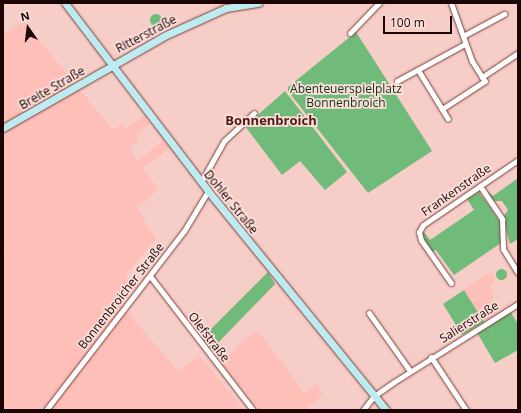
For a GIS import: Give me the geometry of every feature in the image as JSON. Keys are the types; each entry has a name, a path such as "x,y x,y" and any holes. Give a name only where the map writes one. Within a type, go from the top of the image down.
{"main road":[{"name":"Dohler Straße","path":"65,3 208,191 386,410"},
{"name":"Ritterstraße","path":"111,65 203,17 226,8 259,3"},
{"name":"Breite Straße","path":"3,128 111,65"}],"street":[{"path":"350,33 379,3"},
{"path":"442,110 485,81 465,44 451,3"},
{"path":"463,36 504,14"},
{"path":"397,81 465,44"},
{"path":"482,77 518,53"},
{"path":"418,70 448,119"},
{"path":"201,182 224,141 254,113"},
{"name":"Frankenstraße","path":"451,283 420,240 419,232 423,226 518,160"},
{"path":"480,186 502,219 503,249 518,273"},
{"name":"Bonnenbroicher Straße","path":"46,410 150,276 208,191"},
{"name":"Olefstraße","path":"150,276 253,410"},
{"name":"Salierstraße","path":"363,410 374,396 410,371 518,304"},
{"path":"369,313 410,371"},
{"path":"431,357 466,410"}],"shaded area":[{"path":"23,21 113,130 122,124 126,129 144,116 150,124 136,134 139,140 130,146 137,161 163,141 169,148 143,168 158,189 137,208 156,239 125,276 136,288 121,305 178,371 199,355 244,410 3,410 3,255 7,252 3,246 3,36"},
{"path":"491,272 496,280 489,285 493,295 491,304 497,314 484,322 464,290"},
{"path":"254,331 264,338 304,393 316,384 323,394 306,410 259,410 221,363"}],"green space":[{"path":"158,14 161,15 161,25 154,26 151,25 150,18 151,15"},
{"name":"Abenteuerspielplatz Bonnenbroich","path":"356,32 432,151 368,193 288,91 288,87"},
{"path":"285,91 347,172 325,190 300,161 282,175 245,126"},
{"path":"518,178 518,239 510,244 503,217 508,210 502,201 493,201 485,190 493,196"},
{"path":"479,192 501,223 501,243 454,275 436,250 431,252 421,234 424,232 430,240 474,210 467,199"},
{"path":"499,269 503,269 505,270 505,278 499,279 496,276 496,272"},
{"path":"268,272 275,284 211,350 202,338"},
{"path":"464,290 484,322 462,335 443,304"},
{"path":"510,311 518,324 518,350 495,363 476,331"}],"district":[{"name":"Bonnenbroich","path":"271,120"}]}
